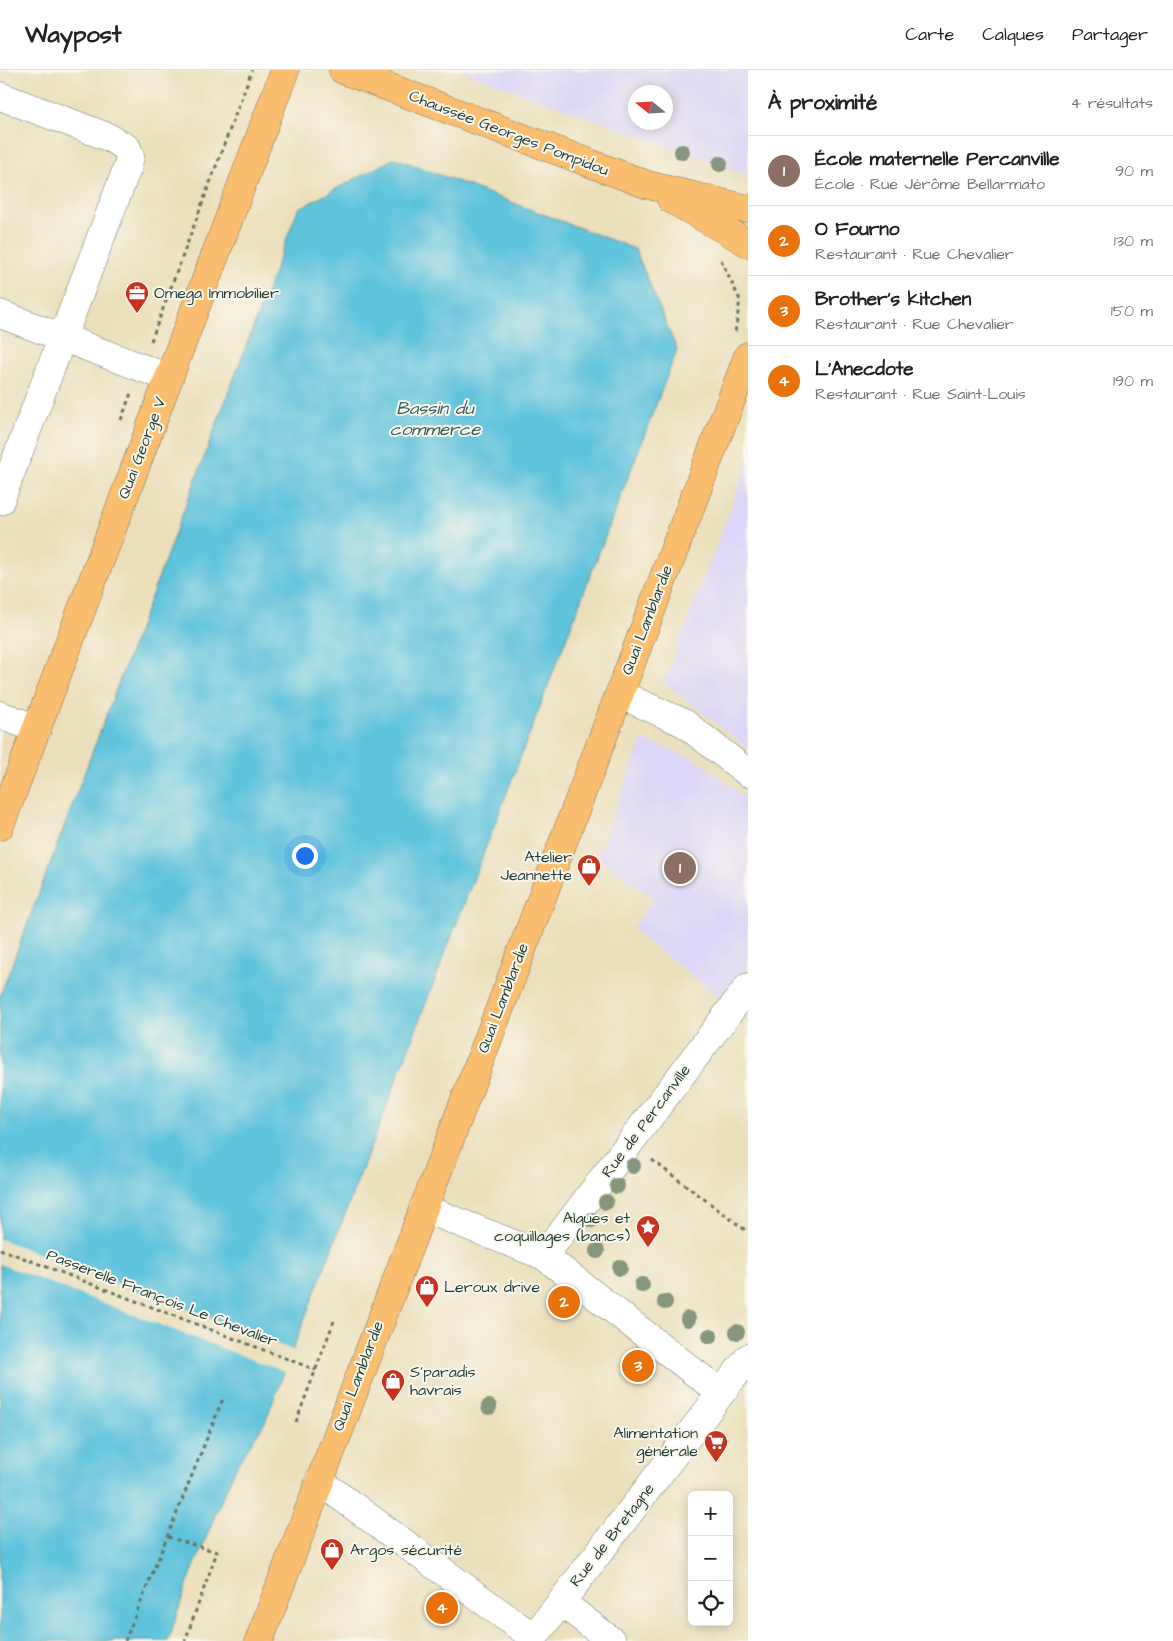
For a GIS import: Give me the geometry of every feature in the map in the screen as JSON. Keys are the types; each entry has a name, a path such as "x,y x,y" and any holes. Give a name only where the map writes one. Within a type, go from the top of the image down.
{"main road":[{"name":"Quai George V","path":"0,826 285,70"},
{"name":"Chaussée Georges Pompidou","path":"343,70 648,185 748,209"},
{"name":"Chaussée Georges Pompidou","path":"648,185 748,244"},
{"name":"Quai Lamblardie","path":"259,1641 619,694 741,344"}],"street":[{"path":"0,96 108,137 127,148 130,156 128,166 0,501"},
{"path":"0,314 169,378"},
{"path":"619,694 684,723 748,773"},
{"path":"0,715 37,729"},
{"name":"Rue de Percanville","path":"544,1256 748,987"},
{"path":"423,1208 544,1256 721,1393"},
{"name":"Rue de Bretagne","path":"532,1639 748,1358"},
{"path":"319,1481 532,1639"},
{"path":"561,1602 612,1641"}],"path":[{"path":"721,260 740,300 741,344"},
{"path":"630,1143 748,1232"},
{"name":"Passerelle François Le Chevalier","path":"0,1249 316,1370"},
{"path":"296,1422 334,1321"},
{"path":"125,1641 224,1396"},
{"path":"168,1537 217,1552 185,1641"}],"shaded area":[{"path":"459,70 748,70 748,175"},
{"path":"748,462 748,749 664,682"},
{"path":"642,739 699,761 748,800 748,969 724,1000 632,929 654,898 597,857"}],"water":[{"name":"Bassin du commerce","path":"395,158 635,249 677,350 265,1422 238,1463 223,1496 188,1582 168,1641 0,1641 0,996 298,209"}],"pier":[{"path":"0,1239 295,1351 287,1373 0,1264"}],"place":[{"name":"Omega Immobilier","path":"137,314"},
{"name":"École maternelle Percanville","path":"680,868"},
{"name":"Atelier Jeannette","path":"589,887"},
{"name":"Algues et coquillages (bancs)","path":"648,1248"},
{"name":"O Fourno","path":"564,1302"},
{"name":"Leroux drive","path":"427,1308"},
{"name":"Brother's kitchen","path":"638,1366"},
{"name":"S'paradis havrais","path":"393,1402"},
{"name":"Alimentation générale","path":"716,1463"},
{"name":"Argos sécurité","path":"332,1571"},
{"name":"L’Anecdote","path":"442,1608"}]}
